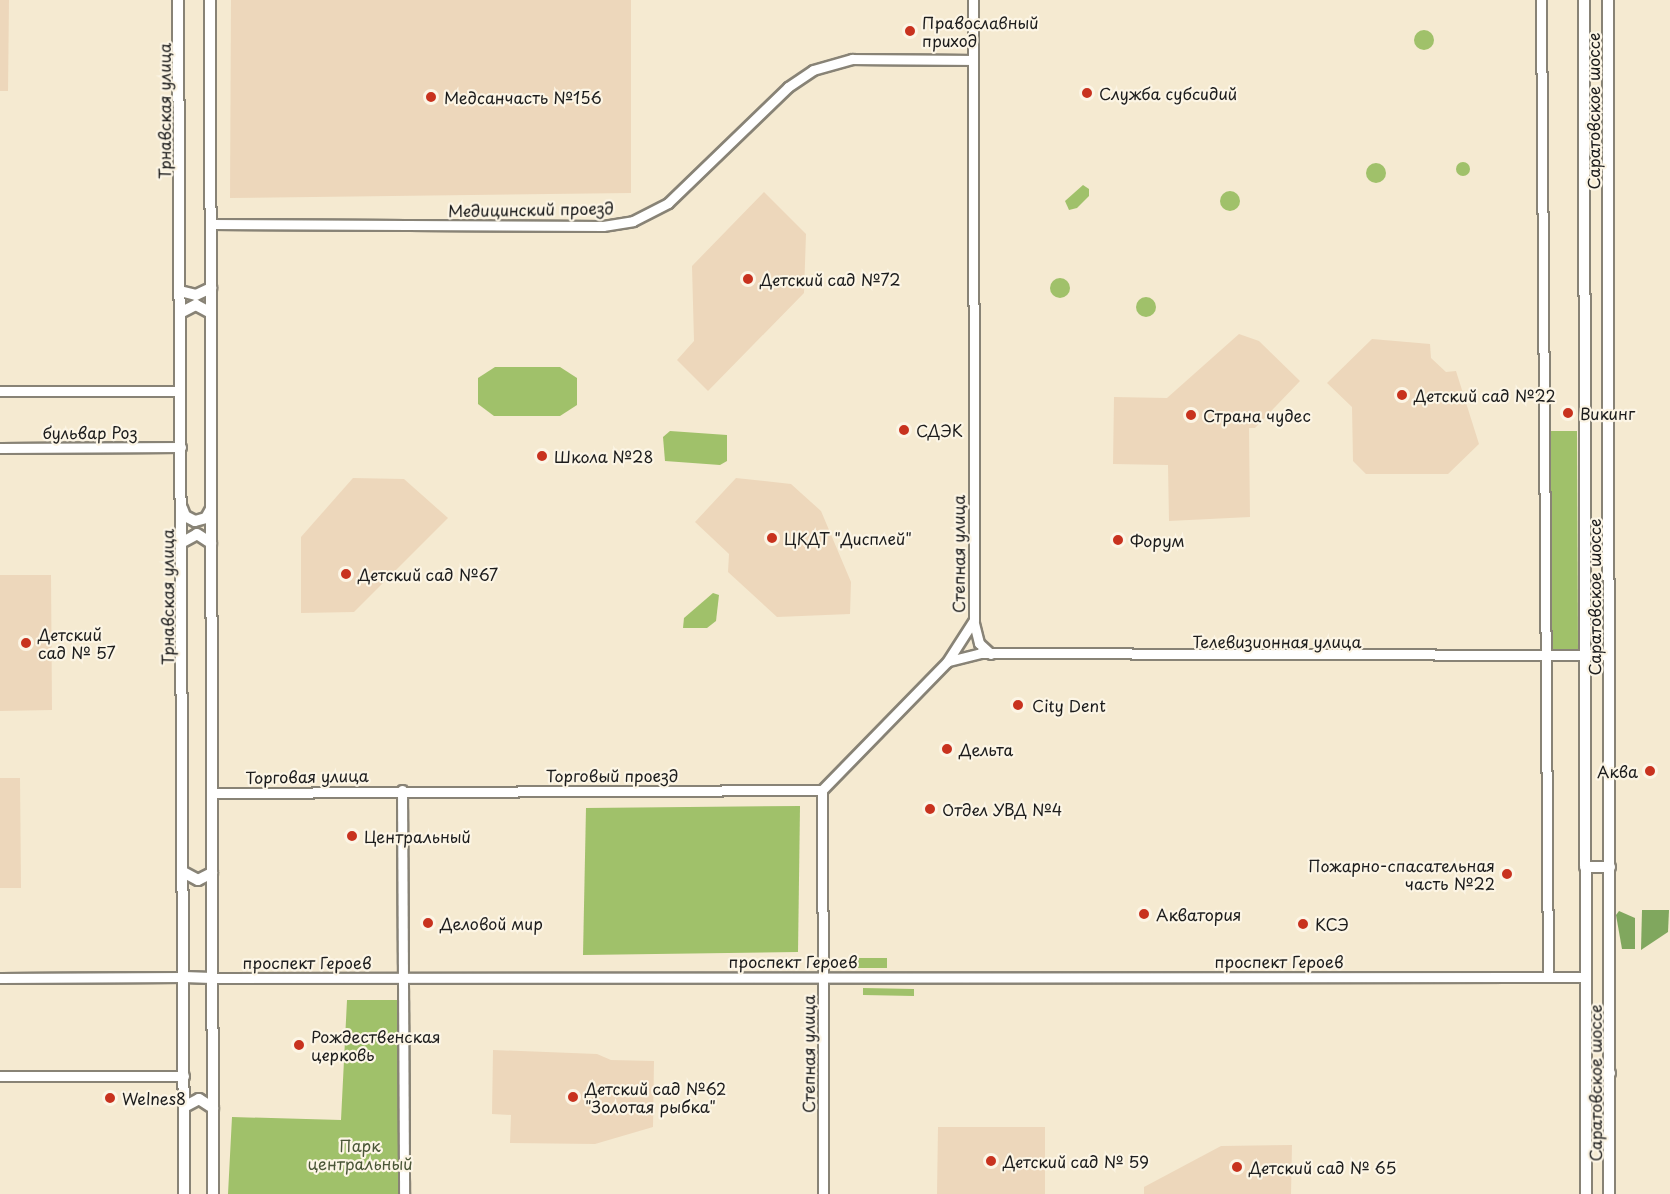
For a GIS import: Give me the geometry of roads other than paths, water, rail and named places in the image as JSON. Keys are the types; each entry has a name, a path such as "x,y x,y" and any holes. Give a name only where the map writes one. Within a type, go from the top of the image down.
{"main road":[{"name":"Трнавская улица","path":"178,0 184,1194"},
{"path":"210,0 213,1194"},
{"name":"Саратовское шоссе","path":"1584,0 1586,1194"},
{"name":"Саратовское шоссе","path":"1608,0 1609,1194"},
{"path":"180,291 196,296 211,288"},
{"path":"180,313 196,305 210,313"},
{"path":"181,505 185,516 195,521 206,518 211,509"},
{"path":"181,543 197,534 212,543"},
{"name":"Телевизионная улица","path":"1585,655 1609,655"},
{"path":"1586,867 1610,867"},
{"path":"183,872 198,880 212,873"},
{"name":"проспект Героев","path":"184,977 213,978"},
{"path":"1586,1074 1610,1073"},
{"path":"184,1107 200,1099 213,1108"}],"street":[{"name":"Степная улица","path":"823,1194 822,790 947,662 974,620 973,0"},
{"path":"1541,0 1548,977"},
{"name":"Медицинский проезд","path":"211,224 603,226 633,220 668,203 788,87 813,70 852,59 973,60"},
{"path":"0,391 180,391"},
{"name":"бульвар Роз","path":"0,448 181,447"},
{"path":"974,620 979,643 993,655"},
{"name":"Телевизионная улица","path":"947,662 968,654 1585,655"},
{"path":"402,790 404,1194"},
{"name":"Торговая улица","path":"212,793 402,790"},
{"name":"Торговый проезд","path":"402,790 822,790"},
{"name":"проспект Героев","path":"0,978 184,977"},
{"name":"проспект Героев","path":"213,978 1586,977"},
{"path":"0,1076 184,1076"}],"place":[{"name":"Православный приход","path":"910,31"},
{"name":"Служба субсидий","path":"1087,93"},
{"name":"Медсанчасть №156","path":"431,97"},
{"name":"Детский сад №72","path":"748,279"},
{"name":"Детский сад №22","path":"1402,395"},
{"name":"Викинг","path":"1568,413"},
{"name":"Страна чудес","path":"1191,415"},
{"name":"СДЭК","path":"904,430"},
{"name":"Школа №28","path":"542,456"},
{"name":"ЦКДТ \"Дисплей\"","path":"772,538"},
{"name":"Форум","path":"1118,540"},
{"name":"Детский сад №67","path":"346,574"},
{"name":"Детский сад № 57","path":"26,643"},
{"name":"City Dent","path":"1018,705"},
{"name":"Дельта","path":"947,749"},
{"name":"Аква","path":"1650,771"},
{"name":"Отдел УВД №4","path":"930,809"},
{"name":"Центральный","path":"352,836"},
{"name":"Пожарно-спасательная часть №22","path":"1507,874"},
{"name":"Акватория","path":"1144,914"},
{"name":"Деловой мир","path":"428,923"},
{"name":"КСЭ","path":"1303,924"},
{"name":"Рождественская церковь","path":"299,1045"},
{"name":"Детский сад №62 \"Золотая рыбка\"","path":"573,1097"},
{"name":"Welnes8","path":"110,1098"},
{"name":"Детский сад № 59","path":"991,1161"},
{"name":"Детский сад № 65","path":"1237,1167"}],"park label":[{"name":"Парк центральный","path":"360,1154"}]}
